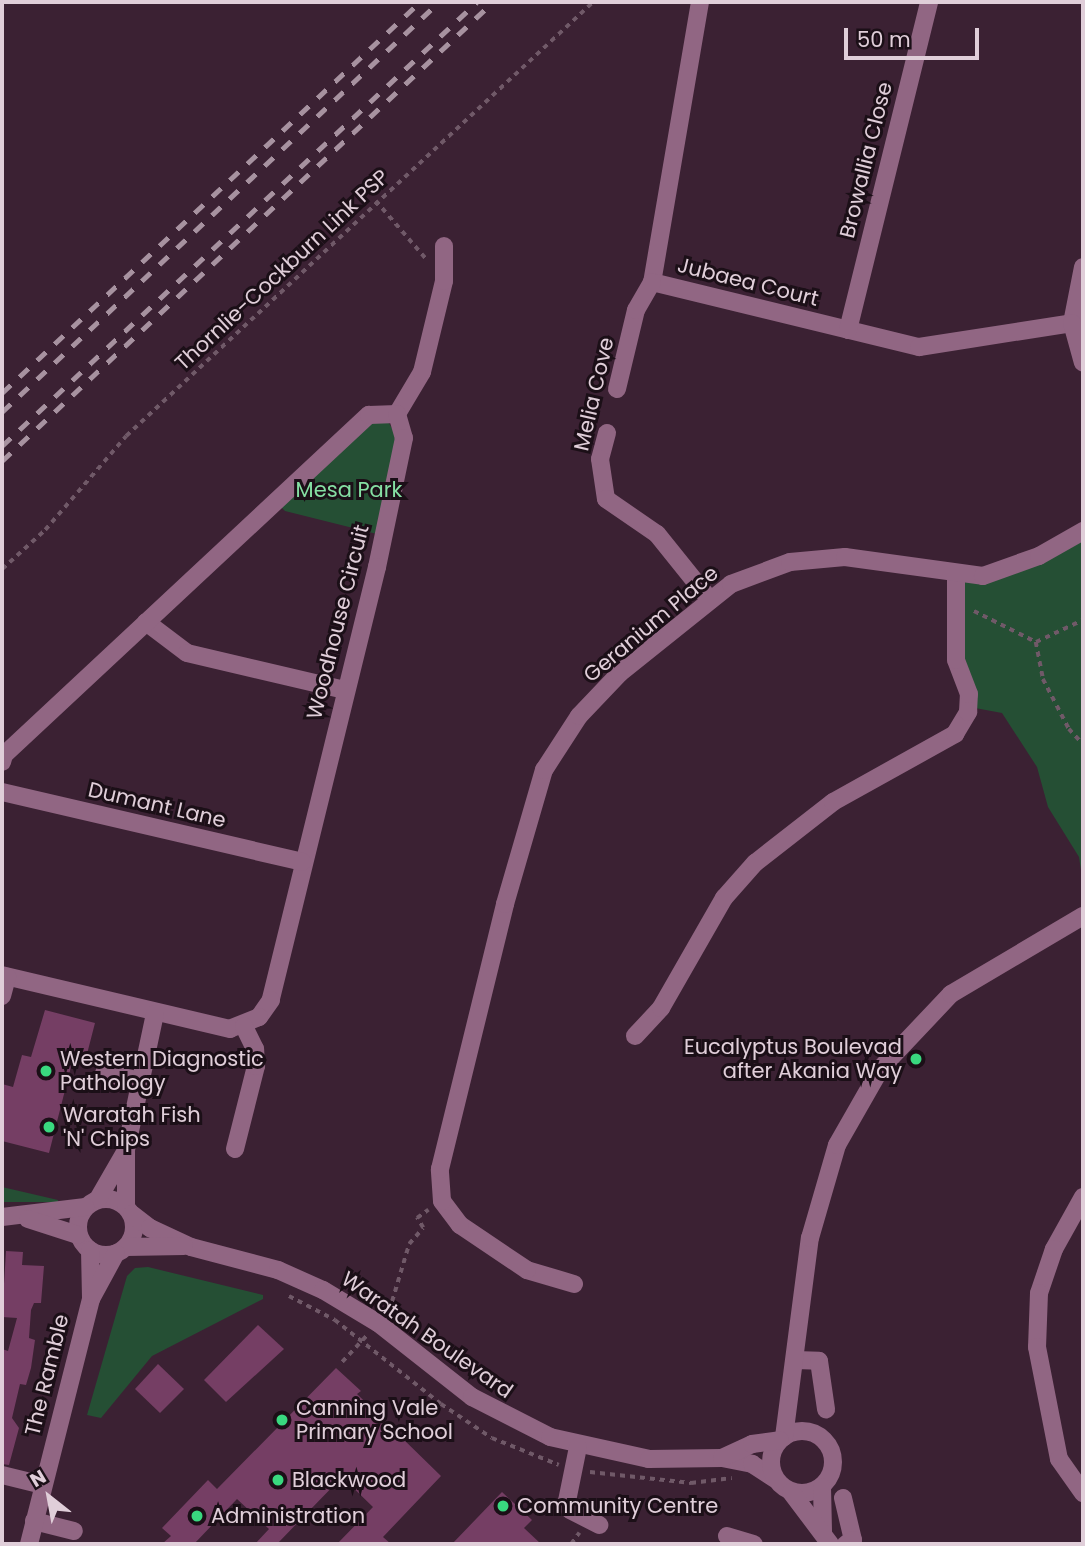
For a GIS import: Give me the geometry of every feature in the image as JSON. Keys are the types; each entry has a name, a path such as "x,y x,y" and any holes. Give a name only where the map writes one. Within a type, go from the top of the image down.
{"street":[{"name":"Jubaea Court","path":"700,2 652,282 919,347 942,347 1072,323"},
{"name":"Browallia Close","path":"848,330 929,2"},
{"path":"2,762 4,755 369,415 397,414 422,373 444,281 444,246"},
{"path":"1083,267 1072,323 1083,363"},
{"name":"Melia Cove","path":"617,389 636,310 652,282"},
{"name":"Woodhouse Circuit","path":"244,1026 259,1017 271,1000 404,438 397,414"},
{"name":"Melia Cove","path":"607,433 600,459 606,499 657,534 710,600"},
{"name":"Geranium Place","path":"442,1201 440,1169 505,904 544,770 579,716 620,673 731,584 790,562 845,557 956,575 984,576 1039,556 1083,531"},
{"path":"635,1036 661,1009 724,898 755,863 833,802 954,734 968,712 969,694 956,660 956,575"},
{"path":"146,622 187,653 345,690"},
{"name":"Dumant Lane","path":"2,792 302,862"},
{"path":"827,1541 791,1492 775,1479 770,1462 782,1438 792,1395 814,1225 837,1145 881,1068 951,994 1083,916"},
{"path":"2,996 4,976 155,1014 230,1029 244,1026 255,1049 256,1066 234,1149"},
{"path":"121,1250 134,1231 129,1210 126,1150 138,1080 155,1014"},
{"path":"104,1073 138,1080"},
{"path":"90,1250 78,1235 91,1203 126,1150"},
{"path":"1083,1197 1054,1249 1039,1293 1037,1347 1059,1459 1083,1493"},
{"name":"Waratah Boulevard","path":"24,1218 113,1199 150,1228 191,1247 278,1270 323,1290 378,1324 489,1408 578,1447 649,1459 722,1458 752,1464 775,1479"},
{"path":"442,1201 460,1225 527,1270 573,1284"},
{"name":"Waratah Boulevard","path":"2,1217 24,1218 78,1235"},
{"name":"Waratah Boulevard","path":"90,1250 191,1247"},
{"name":"The Ramble","path":"29,1544 91,1299 90,1250"},
{"name":"The Ramble","path":"91,1299 121,1250"},
{"path":"795,1360 818,1361 826,1409"},
{"path":"791,1492 812,1492 822,1487 833,1468 833,1456 829,1446 812,1432 792,1395"},
{"path":"782,1438 812,1432"},
{"name":"Waratah Boulevard","path":"722,1458 752,1444 782,1438"},
{"path":"578,1447 567,1501 570,1510 599,1525"},
{"path":"2,1475 43,1485"},
{"path":"822,1487 827,1541"},
{"path":"843,1498 853,1540 845,1544"},
{"path":"34,1521 74,1531"},
{"path":"727,1536 754,1544"}],"path":[{"name":"Thornlie-Cockburn Link PSP","path":"2,569 45,530 126,436 593,2"},
{"path":"376,201 444,281"},
{"path":"955,606 984,614 1036,642"},
{"path":"1036,642 1083,620"},
{"path":"1036,642 1043,679 1069,729 1083,744"},
{"path":"386,1315 393,1306 409,1244 423,1228 416,1218 442,1201"},
{"path":"286,1294 335,1320 492,1438 562,1466"},
{"path":"342,1362 362,1340"},
{"path":"581,1470 691,1483 739,1479"},
{"path":"571,1544 581,1532"}],"green space":[{"name":"Mesa Park","path":"387,420 398,438 377,534 285,511 279,505 367,423"},
{"path":"1083,534 1083,883 1079,857 1048,807 1037,767 1002,713 975,708 960,662 959,576"},
{"path":"2,1187 58,1200 58,1202 2,1202"},
{"path":"148,1267 263,1295 263,1299 152,1356 101,1418 87,1415 127,1276 135,1268"}],"building":[{"path":"45,1010 95,1023 87,1054 75,1051 49,1153 2,1141 2,1084 13,1087 22,1055 31,1057"},
{"path":"6,1251 23,1252 22,1265 44,1266 41,1303 34,1303 31,1310 29,1338 35,1340 31,1368 26,1385 20,1384 12,1418 19,1428 9,1465 2,1464 2,1349 8,1351 17,1318 2,1317"},
{"path":"258,1325 284,1349 226,1402 204,1380"},
{"path":"158,1364 184,1389 160,1413 135,1389"},
{"path":"336,1368 361,1391 357,1394 441,1476 383,1537 391,1544 337,1544 373,1507 342,1477 277,1544 255,1544 269,1529 237,1499 194,1544 162,1544 171,1536 162,1528 208,1480 217,1489"},
{"name":"Community Centre","path":"502,1492 532,1520 524,1528 541,1544 452,1544"}],"railway":[{"path":"2,393 420,2"},
{"path":"2,412 439,2"},
{"path":"2,446 477,2"},
{"path":"2,461 493,2"}],"place":[{"name":"Eucalyptus Boulevad after Akania Way","path":"916,1059"},
{"name":"Western Diagnostic Pathology","path":"46,1071"},
{"name":"Waratah Fish 'N' Chips","path":"49,1127"},
{"name":"Canning Vale Primary School","path":"282,1420"},
{"name":"Blackwood","path":"278,1480"},
{"name":"Community Centre","path":"503,1506"},
{"name":"Administration","path":"197,1516"}]}
